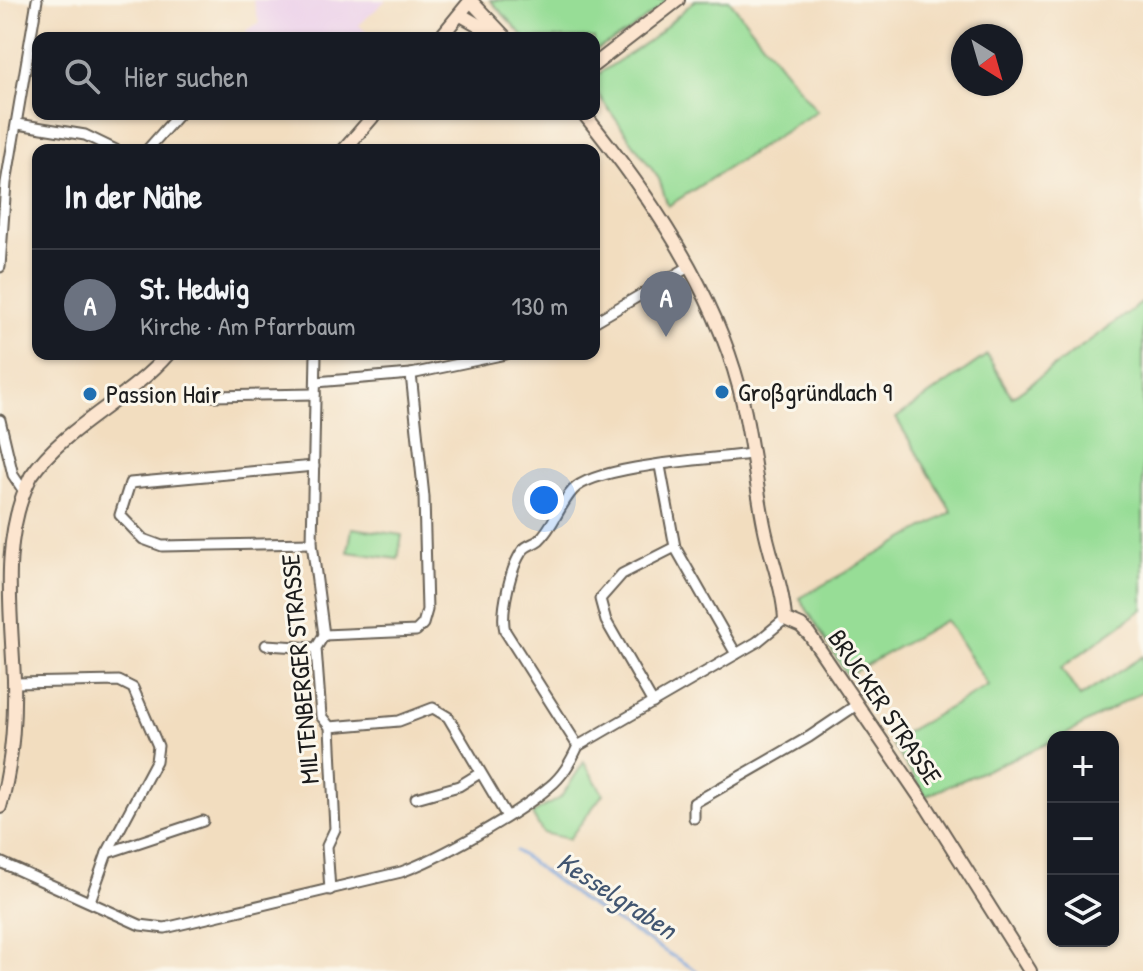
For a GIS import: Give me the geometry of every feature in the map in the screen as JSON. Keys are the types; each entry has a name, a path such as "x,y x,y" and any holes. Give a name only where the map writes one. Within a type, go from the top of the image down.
{"street":[{"path":"32,32 37,0"},
{"path":"600,60 678,0"},
{"path":"445,32 467,5 496,32"},
{"path":"0,267 3,182 18,124 32,33"},
{"path":"152,144 174,120"},
{"path":"349,144 370,120"},
{"path":"0,862 140,925 165,928 327,891 425,864 550,787 569,765 578,746 736,654 785,619 782,589 765,531 739,388 728,354 687,268 633,179 589,120"},
{"path":"18,124 85,135 104,144"},
{"path":"600,319 687,268"},
{"path":"0,807 10,756 14,683 4,611 6,546 23,490 50,453 130,392 162,360"},
{"name":"MILTENBERGER STRASSE","path":"316,360 312,543 324,635 316,648 321,716 330,727 335,829 327,846 327,891"},
{"path":"316,382 411,374 473,360"},
{"path":"324,635 416,631 423,624 427,610 424,497 411,374"},
{"path":"212,396 315,394"},
{"path":"0,420 13,475 23,490"},
{"path":"578,746 505,631 503,613 507,592 522,552 539,541 572,491 609,473 751,454"},
{"path":"312,543 162,546 143,539 120,515 130,483 314,466"},
{"path":"660,466 675,547 736,654"},
{"path":"653,703 606,621 600,599 622,574 675,547"},
{"name":"BRUCKER STRASSE","path":"785,619 801,626 809,634 855,706 928,809 1030,971"},
{"path":"266,645 316,648"},
{"path":"14,683 108,681 133,688 158,746 156,761 107,853 90,901"},
{"path":"694,818 694,803 809,737 855,706"},
{"path":"330,727 399,721 433,708 438,710 448,717 506,815"},
{"path":"416,798 459,786 480,773"},
{"path":"107,853 203,821"}],"shaded area":[{"path":"253,0 386,0 359,25 366,32 247,32 259,23"}],"green space":[{"path":"490,0 669,0 627,33 600,48 600,32 519,32"},
{"path":"695,0 729,0 817,111 668,206 659,179 600,97 600,73 653,38"},
{"path":"1143,302 1143,609 1061,668 1080,697 1143,656 1143,691 1072,731 1047,731 1047,744 926,796 890,741 988,686 946,620 847,676 800,598 952,512 896,418 987,355 1012,397"},
{"path":"352,528 402,535 398,559 348,552"},
{"path":"584,762 603,794 569,839 543,833 532,814 561,797"}],"waterway":[{"name":"Kesselgraben","path":"516,851 582,900 697,971"}],"place":[{"name":"St. Hedwig","path":"666,337"},
{"name":"Großgründlach 9","path":"722,392"},
{"name":"Passion Hair","path":"90,394"}]}
